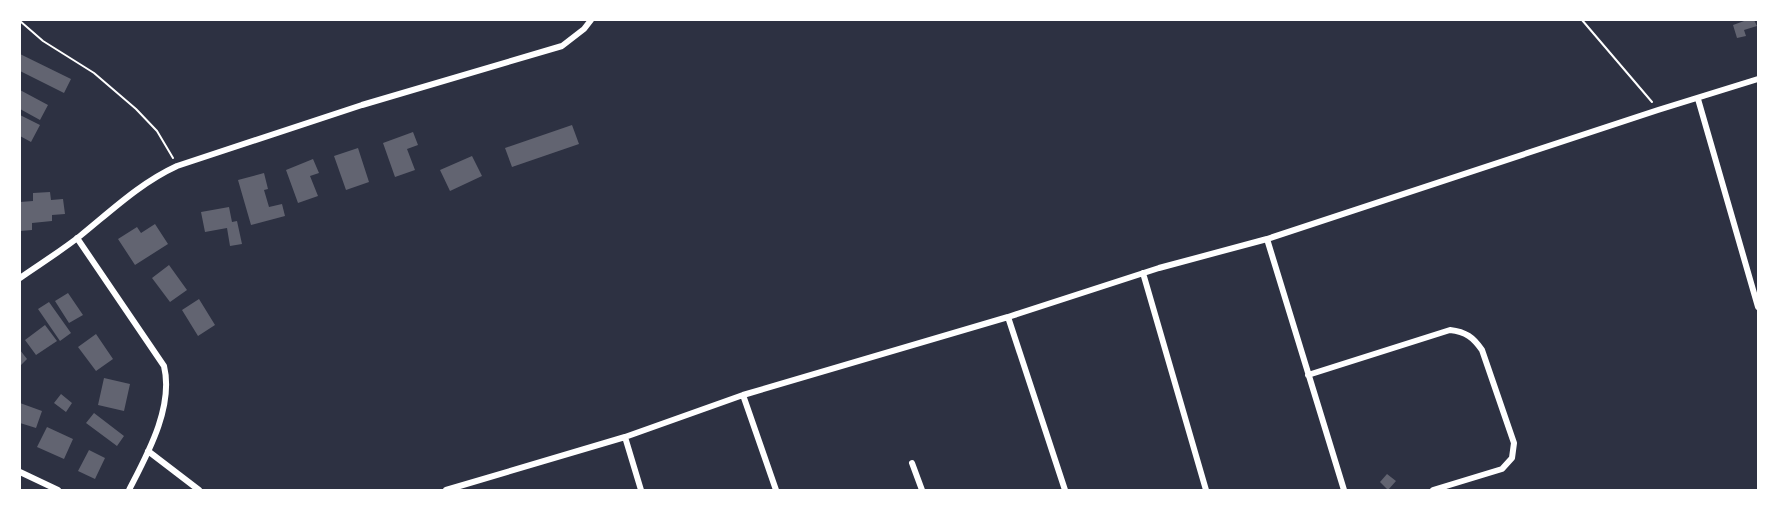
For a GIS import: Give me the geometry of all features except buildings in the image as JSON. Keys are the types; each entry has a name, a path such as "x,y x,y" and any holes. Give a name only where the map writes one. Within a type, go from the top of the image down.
{"street":[{"path":"20,278 77,238 136,190 177,166 362,105 562,46 591,20"},
{"path":"446,490 625,437 743,395 1008,317 1143,273 1267,238 1758,79"},
{"path":"1698,99 1758,307"},
{"path":"77,238 164,366 167,380 166,396 148,452 129,490"},
{"path":"1267,238 1344,490"},
{"path":"1143,273 1206,490"},
{"path":"1008,317 1065,490"},
{"path":"1308,375 1450,330 1462,332 1475,339 1482,350 1514,443 1512,458 1502,469 1433,490"},
{"path":"743,395 776,490"},
{"path":"625,437 641,490"},
{"path":"148,452 198,490"},
{"path":"912,463 922,490"},
{"path":"20,472 58,490"}],"path":[{"path":"1582,20 1658,110"},
{"path":"20,21 43,41 94,73 136,109 157,131 177,166"}]}
